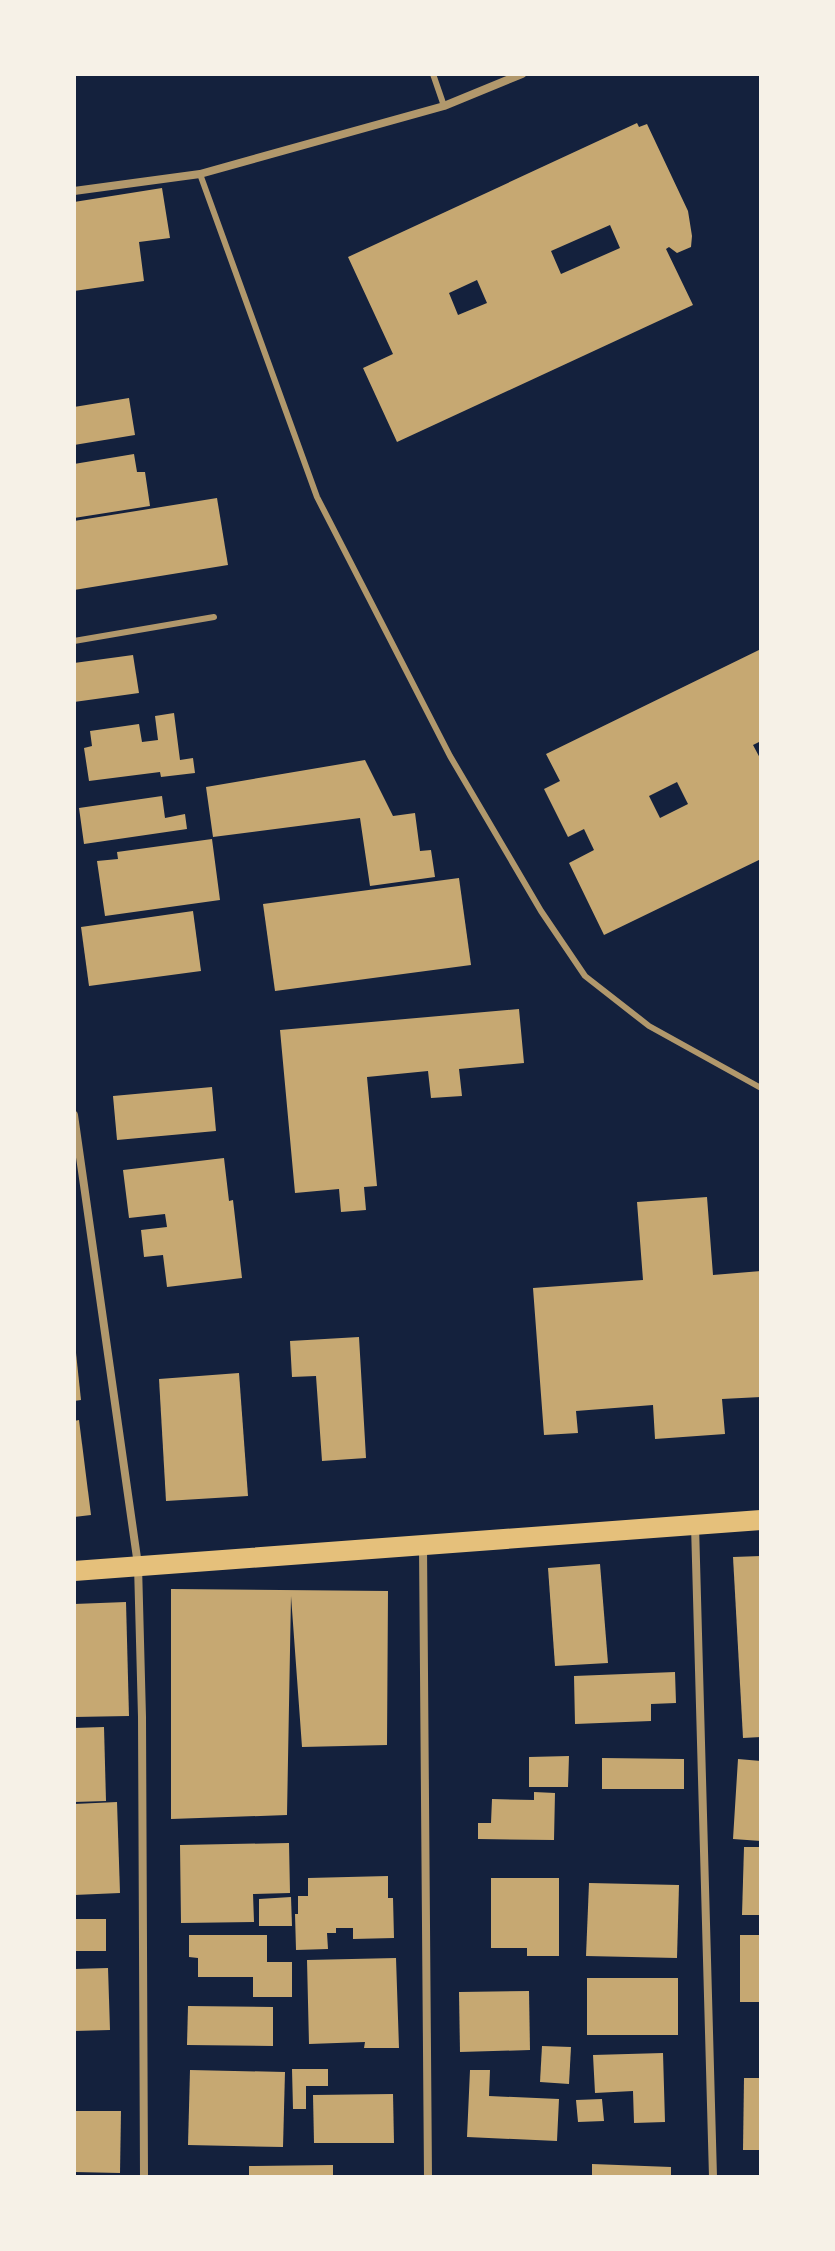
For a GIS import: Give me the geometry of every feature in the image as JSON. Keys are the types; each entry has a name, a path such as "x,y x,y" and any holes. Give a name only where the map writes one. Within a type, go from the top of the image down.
{"main road":[{"path":"74,1571 761,1520"}],"street":[{"path":"74,191 200,174 444,106 522,74"},
{"path":"74,1115 138,1565 144,2177"},
{"path":"695,1525 713,2177"},
{"path":"423,1545 428,2177"}],"lane":[{"path":"433,74 444,106"},
{"path":"200,174 317,497 450,756 541,911 585,976 649,1026 761,1088"},
{"path":"74,641 214,617"}],"building":[{"path":"637,123 639,127 647,124 688,211 691,247 677,253 669,247 666,249 693,305 397,442 363,368 393,354 348,257","holes":["610,225 620,248 561,274 551,251","477,280 487,303 458,315 449,293"]},
{"path":"162,188 170,238 139,242 144,281 74,291 74,202"},
{"path":"129,398 135,435 74,445 74,407"},
{"path":"134,454 137,472 145,472 150,506 74,518 74,464"},
{"path":"217,498 228,565 74,590 74,521"},
{"path":"761,649 761,741 753,745 761,760 761,859 604,935 569,863 594,850 584,829 568,837 544,789 560,781 546,754","holes":["677,782 688,804 660,818 649,796"]},
{"path":"133,655 139,693 74,702 74,663"},
{"path":"174,713 180,760 193,758 195,773 161,777 160,772 89,781 84,748 92,746 90,731 139,724 142,742 158,740 155,716"},
{"path":"365,760 393,816 415,813 420,851 431,850 435,877 370,886 360,818 213,837 206,787"},
{"path":"162,796 165,818 185,814 187,829 84,844 79,808"},
{"path":"212,839 220,900 105,916 97,861 118,859 117,852"},
{"path":"459,878 471,965 275,991 263,904"},
{"path":"193,911 201,971 89,986 81,927"},
{"path":"519,1009 524,1063 459,1069 462,1096 431,1098 428,1071 367,1077 377,1186 364,1187 366,1210 341,1212 339,1189 295,1193 280,1030"},
{"path":"212,1087 216,1131 117,1140 113,1096"},
{"path":"224,1158 229,1201 233,1200 242,1278 167,1287 163,1255 144,1257 141,1230 167,1227 165,1214 129,1218 123,1170"},
{"path":"707,1197 713,1275 761,1271 761,1397 722,1399 725,1434 655,1439 653,1405 576,1411 578,1433 544,1435 533,1288 643,1280 637,1202"},
{"path":"359,1337 366,1458 322,1461 316,1376 292,1377 290,1341"},
{"path":"74,1353 81,1400 74,1401"},
{"path":"239,1373 248,1496 166,1501 159,1379"},
{"path":"79,1420 91,1515 74,1517 74,1421"},
{"path":"761,1556 761,1737 743,1738 733,1557"},
{"path":"600,1564 608,1663 555,1666 548,1568"},
{"path":"171,1589 388,1591 387,1745 302,1747 291,1596 287,1815 171,1819"},
{"path":"126,1602 129,1716 74,1717 74,1604"},
{"path":"675,1672 676,1703 651,1704 651,1721 575,1724 574,1676"},
{"path":"104,1727 106,1801 74,1802 74,1728"},
{"path":"569,1756 568,1787 529,1787 529,1757"},
{"path":"602,1758 684,1759 684,1789 602,1789"},
{"path":"738,1759 761,1761 761,1841 733,1839"},
{"path":"534,1792 555,1793 554,1840 478,1839 478,1823 491,1823 492,1799 534,1800"},
{"path":"117,1802 120,1893 74,1895 74,1804"},
{"path":"289,1843 290,1893 253,1894 254,1922 181,1923 180,1845"},
{"path":"744,1847 761,1847 761,1915 742,1915"},
{"path":"388,1876 388,1898 393,1898 394,1938 353,1939 353,1928 336,1928 336,1933 327,1933 328,1949 296,1950 298,1896 308,1896 308,1878"},
{"path":"491,1878 559,1878 559,1956 527,1956 527,1948 491,1948"},
{"path":"589,1883 679,1885 677,1958 586,1956"},
{"path":"291,1897 292,1926 259,1926 259,1899"},
{"path":"74,1919 106,1919 106,1951 74,1951"},
{"path":"189,1935 267,1935 267,1962 292,1962 292,1997 253,1997 253,1977 198,1977 198,1958 189,1957"},
{"path":"740,1935 761,1935 761,2002 740,2002"},
{"path":"396,1958 399,2048 364,2048 365,2042 309,2044 307,1960"},
{"path":"108,1968 110,2030 74,2031 74,1969"},
{"path":"587,1978 678,1978 678,2035 587,2035"},
{"path":"529,1991 530,2050 460,2052 459,1992"},
{"path":"188,2006 273,2007 273,2046 187,2045"},
{"path":"542,2046 571,2047 569,2084 540,2082"},
{"path":"663,2053 665,2122 634,2123 633,2091 595,2093 593,2055"},
{"path":"292,2069 328,2069 328,2086 306,2086 306,2109 293,2109"},
{"path":"190,2070 285,2072 283,2147 188,2145"},
{"path":"470,2070 490,2070 489,2096 559,2099 557,2141 467,2137"},
{"path":"744,2078 761,2078 761,2150 743,2150"},
{"path":"393,2094 394,2143 314,2143 313,2095"},
{"path":"602,2099 604,2121 578,2122 576,2100"},
{"path":"74,2111 121,2111 120,2173 74,2172"},
{"path":"592,2164 671,2167 671,2177 592,2177"},
{"path":"333,2165 333,2177 249,2177 249,2166"}]}
